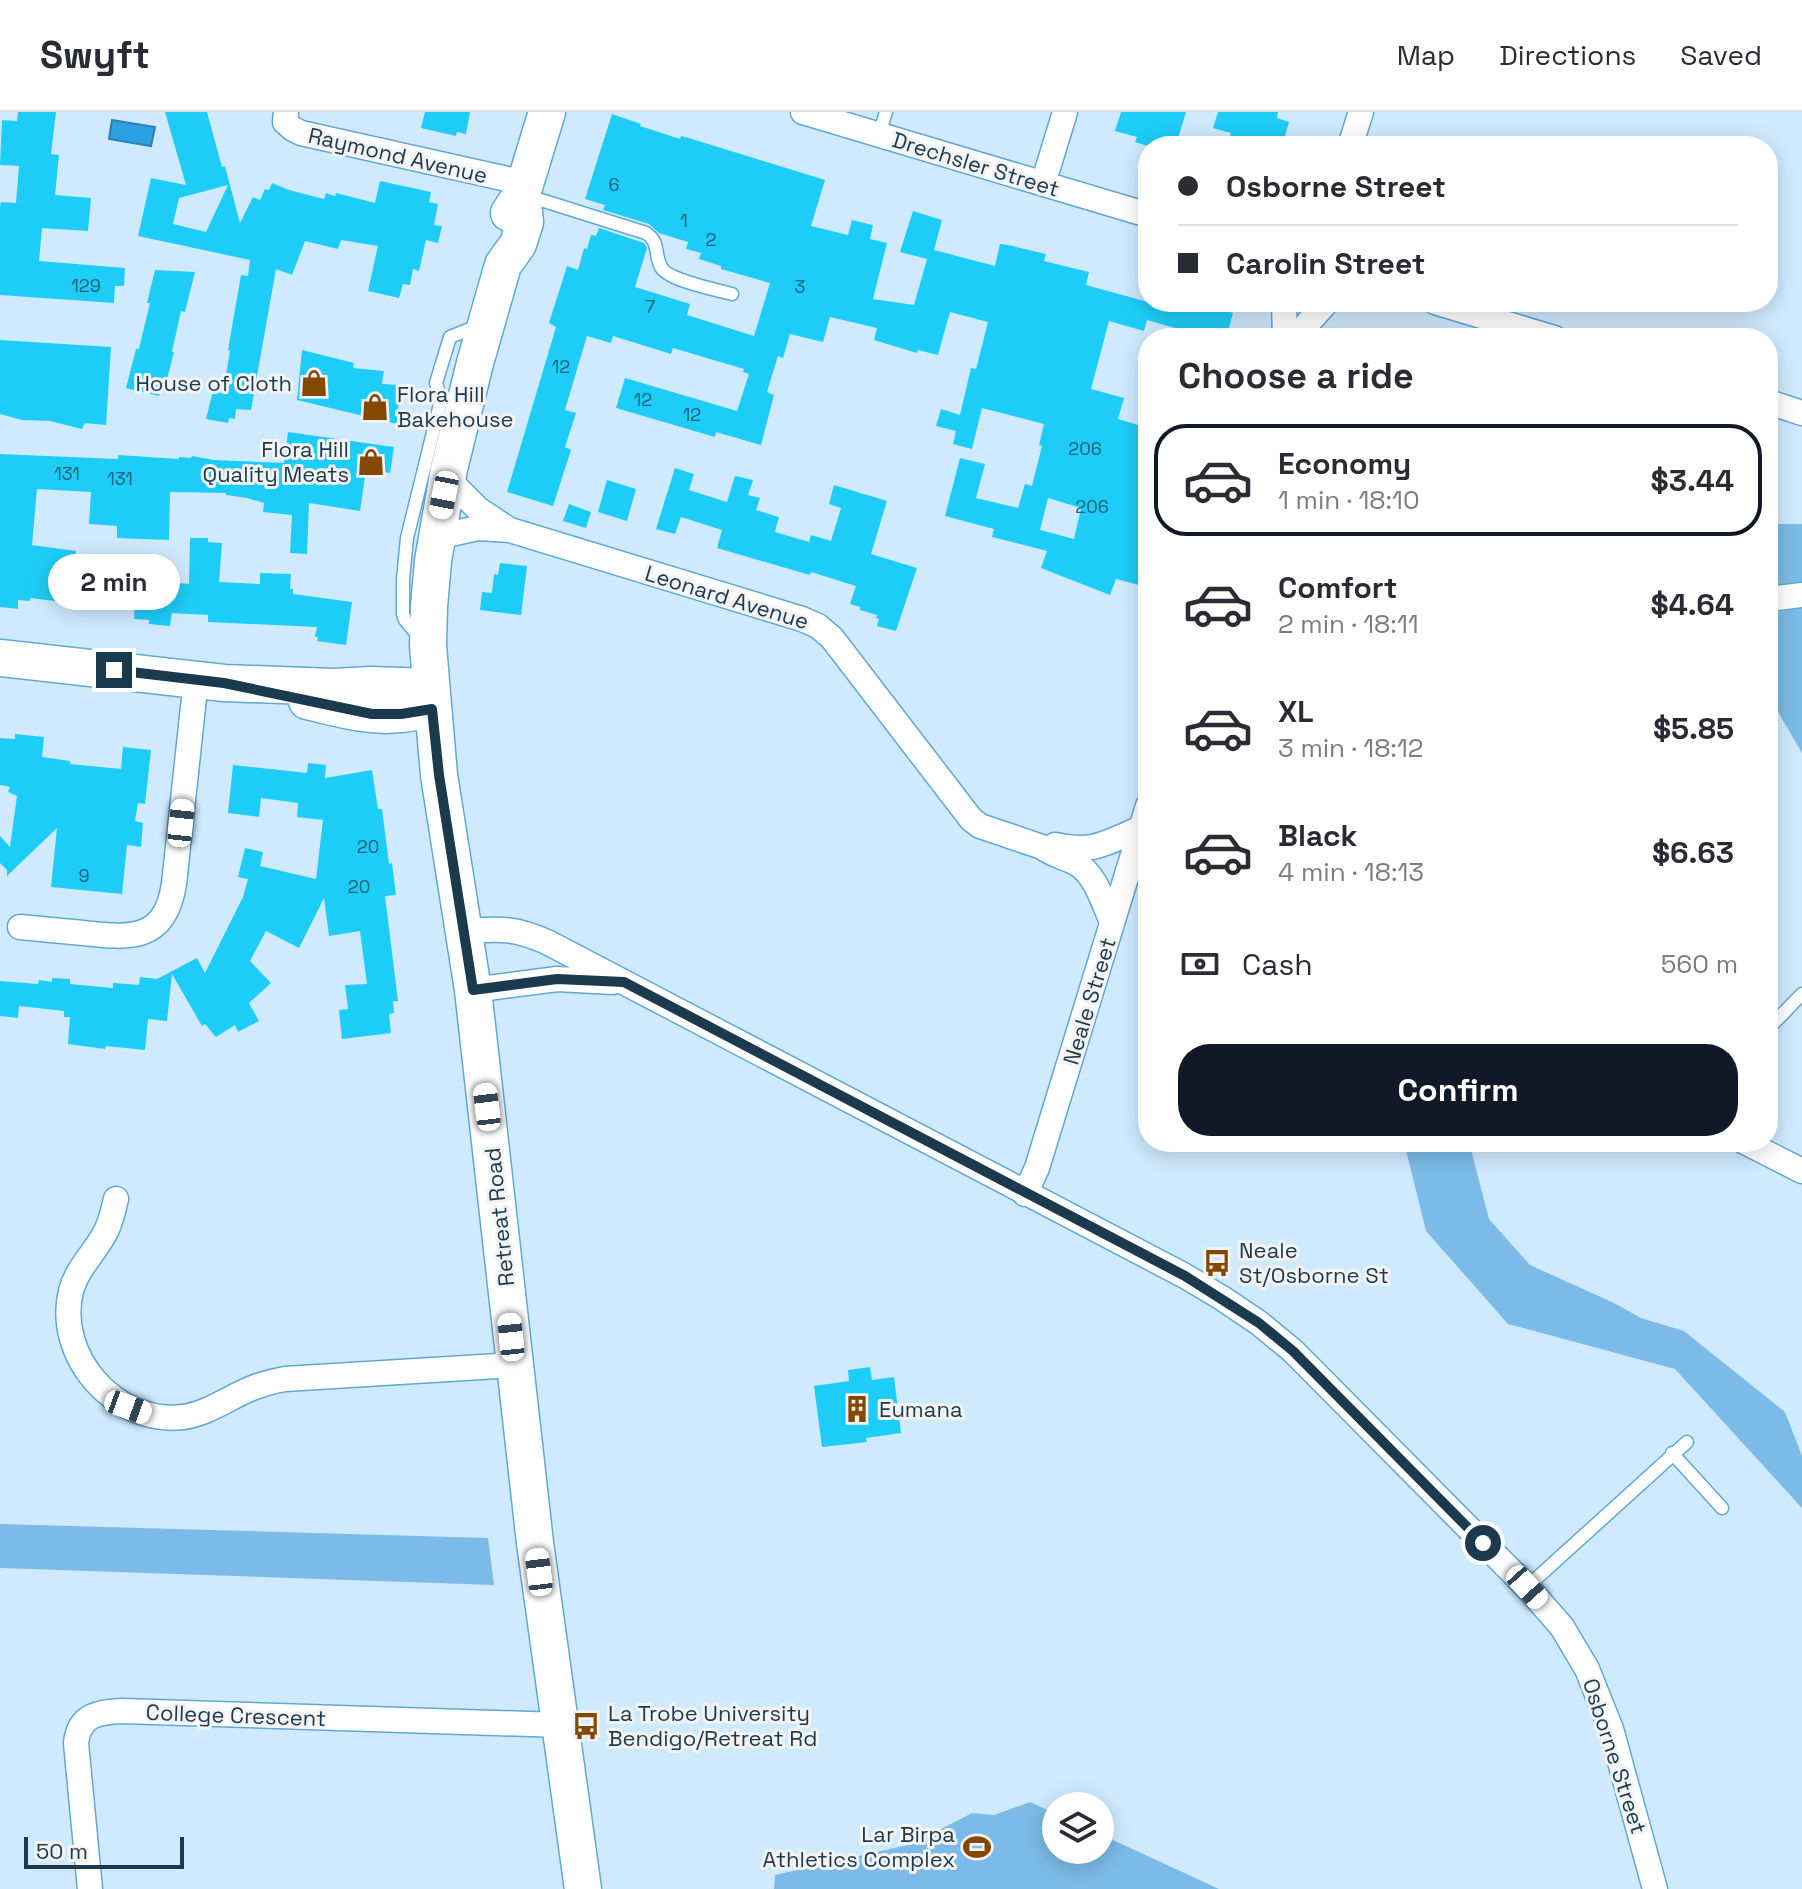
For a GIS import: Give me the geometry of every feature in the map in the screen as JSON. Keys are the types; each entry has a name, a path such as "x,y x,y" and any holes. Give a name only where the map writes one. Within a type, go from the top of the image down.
{"street":[{"name":"Raymond Avenue","path":"286,112 285,122 301,133 523,189"},
{"name":"Retreat Road","path":"547,112 523,189 508,214 501,244 503,265 461,414 437,537 428,646 441,790 473,990 535,1543 583,1889"},
{"name":"Drechsler Street","path":"803,112 882,123 1043,184 1138,212"},
{"path":"1043,184 1065,112"},
{"path":"1353,136 1361,112"},
{"path":"1468,312 1521,328"},
{"path":"1778,405 1802,413"},
{"name":"Leonard Avenue","path":"447,478 478,509 510,530"},
{"name":"Leonard Avenue","path":"437,537 488,527 510,530 818,626 832,638 962,811 980,826 1042,847 1086,870 1112,922"},
{"path":"1778,598 1802,595"},
{"path":"0,658 210,681 333,687 371,685 431,698"},
{"path":"20,927 129,937 148,930 166,912 174,884 210,681"},
{"name":"Leonard Avenue","path":"1042,847 1050,844 1085,850 1099,846 1138,819"},
{"name":"Neale Street","path":"1025,1194 1041,1157 1138,839"},
{"name":"Osborne Street","path":"464,931 504,929 547,942 1185,1276 1259,1323 1312,1369 1527,1587 1562,1627 1600,1698 1655,1889"},
{"name":"Osborne Street","path":"473,990 557,979 624,982"},
{"path":"1765,1152 1802,1171"},
{"path":"116,1199 105,1234 76,1276 68,1321 74,1348 85,1369 100,1387 128,1407 157,1416 183,1417 218,1405 253,1387 285,1379 514,1365"},
{"name":"College Crescent","path":"90,1889 76,1743 82,1723 97,1713 122,1711 560,1725"}],"lane":[{"path":"523,189 646,233 656,242 659,264 667,274 732,294"},
{"path":"428,646 403,614 407,538 441,400 436,383 450,337 487,322"},
{"path":"1778,1019 1802,994"},
{"path":"1527,1587 1687,1442"},
{"path":"1672,1453 1722,1508"}],"shaded area":[{"path":"112,120 155,127 151,146 109,139"},
{"path":"1778,524 1802,524 1802,583 1778,586"},
{"path":"1802,608 1802,753 1778,712 1778,612"},
{"path":"1406,1152 1472,1152 1489,1219 1530,1265 1641,1318 1684,1331 1785,1412 1802,1456 1802,1508 1675,1369 1508,1324 1426,1231"},
{"path":"0,1524 488,1538 494,1585 0,1568"},
{"name":"Lar Birpa Athletics Complex","path":"1030,1802 1042,1808 1042,1864 1114,1864 1114,1840 1219,1889 774,1889 775,1875 912,1844 972,1813 994,1815"}],"building":[{"path":"18,112 56,112 51,154 59,155 55,195 91,198 88,231 42,228 39,261 125,268 124,286 115,286 114,303 0,295 0,207 1,202 16,203 19,166 0,165 2,120 17,121"},
{"path":"165,112 207,112 240,223 253,197 260,200 272,183 324,199 326,193 335,196 336,193 375,203 380,181 431,192 429,202 438,204 434,225 442,226 438,243 426,240 419,271 413,269 410,285 403,284 399,298 368,291 378,246 341,240 338,249 305,241 292,275 276,269 251,410 236,409 235,419 229,418 228,423 206,419 213,391 223,393 241,275 248,276 250,260 138,236 151,178 186,185","holes":["228,185 206,232 173,224 179,198"]},
{"path":"425,112 470,112 466,134 457,132 456,136 421,128"},
{"path":"1121,112 1186,112 1179,136 1138,136 1138,143 1135,142 1137,137 1115,131"},
{"path":"1218,112 1278,112 1277,118 1289,122 1285,136 1230,136 1231,133 1213,128"},
{"path":"612,114 680,139 681,136 692,139 825,180 811,226 848,235 852,220 873,225 870,239 887,243 873,299 914,305 927,259 900,252 913,211 942,220 934,250 995,266 1000,244 1008,245 1046,254 1044,261 1089,272 1086,285 1138,299 1138,312 1233,313 1229,328 1175,328 1147,320 1145,328 1138,329 1109,321 1091,389 1124,398 1118,419 1138,425 1138,585 1116,579 1110,595 1041,568 1047,551 992,537 994,529 945,516 960,458 985,464 976,498 1018,508 1025,484 1032,486 1044,424 982,408 972,449 953,444 956,431 936,426 941,409 960,415 971,368 976,369 988,322 950,312 938,355 918,350 917,353 874,340 877,328 830,317 823,342 790,334 783,358 778,356 767,392 774,395 761,445 716,432 715,437 616,408 625,378 737,411 749,374 743,372 744,369 673,348 671,354 613,336 611,343 587,336 565,410 576,413 565,447 571,450 553,506 507,492 556,327 549,323 567,266 578,270 584,248 587,249 591,235 596,236 599,228 644,243 647,248 635,287 690,304 687,315 754,336 770,283 721,269 721,266 699,259 701,253 686,249 688,242 659,233 649,224 603,210 605,205 585,199","holes":["1048,498 1081,508 1074,539 1040,530"]},
{"path":"155,270 195,272 185,312 181,311 165,387 161,386 159,396 126,388 136,349 139,349"},
{"path":"0,340 111,347 106,425 85,423 82,429 0,414"},
{"path":"302,350 354,363 353,368 384,371 382,384 400,385 397,424 297,400"},
{"path":"288,432 394,447 390,473 366,470 360,511 309,503 307,554 290,553 292,515 263,512 264,503 247,498 226,493 170,492 169,540 117,538 117,526 89,524 91,492 37,489 32,545 76,551 75,562 85,564 80,604 30,598 30,601 18,600 18,609 0,607 0,454 118,459 118,455 179,459 192,456 284,463"},
{"path":"675,468 694,474 689,490 727,502 735,476 753,480 748,495 760,498 756,510 779,517 775,532 809,542 811,535 831,541 841,508 829,504 834,485 887,501 871,554 917,568 896,631 877,626 877,615 850,604 856,586 717,548 722,530 681,517 675,534 656,529"},
{"path":"607,480 636,489 627,521 598,512"},
{"path":"569,504 591,512 586,528 563,521"},
{"path":"190,538 208,538 208,542 222,543 219,582 260,584 260,573 291,574 290,589 293,589 293,594 352,602 346,645 317,641 317,627 208,622 208,615 172,613 170,626 134,619 136,579 189,584"},
{"path":"500,563 527,566 521,615 480,610 482,592 492,593 494,574 498,575"},
{"path":"15,734 44,737 42,757 70,761 70,764 121,769 123,747 151,750 145,804 138,803 135,821 143,823 141,847 127,845 122,894 51,887 57,828 7,876 7,870 0,863 0,836 10,847 17,796 8,792 10,787 0,785 0,738 15,739"},
{"path":"308,763 326,765 325,778 372,770 378,809 382,809 396,895 385,896 398,1001 393,1001 394,1013 389,1014 391,1033 342,1039 339,1010 348,1009 345,985 367,984 360,931 329,936 324,898 299,948 266,931 250,961 271,983 249,1003 259,1021 238,1032 235,1025 216,1037 205,1024 202,1026 172,974 167,1021 148,1019 145,1050 68,1044 70,1017 64,1017 64,1011 19,1006 18,1018 0,1016 0,981 38,984 39,980 52,982 52,978 70,979 70,984 113,988 113,983 139,985 140,977 157,979 197,958 205,973 243,897 248,879 238,877 245,848 263,852 260,866 316,879 323,820 297,817 298,803 261,798 259,817 228,813 233,765 307,773"},
{"name":"Eumana","path":"870,1367 872,1380 894,1377 901,1433 866,1438 867,1442 822,1447 814,1386 849,1381 848,1370"}],"place":[{"name":"House of Cloth","path":"314,383"},
{"name":"Flora Hill Bakehouse","path":"375,407"},
{"name":"Flora Hill Quality Meats","path":"371,462"},
{"name":"Neale St/Osborne St","path":"1217,1263"},
{"name":"Eumana","path":"857,1409"},
{"name":"La Trobe University Bendigo/Retreat Rd","path":"586,1726"},
{"name":"Lar Birpa Athletics Complex","path":"977,1847"}],"route":[{"path":"114,670 224,683 372,714 401,714 432,709 439,775 473,990 557,979 624,982 1185,1276 1259,1323 1293,1351 1483,1543"}]}
